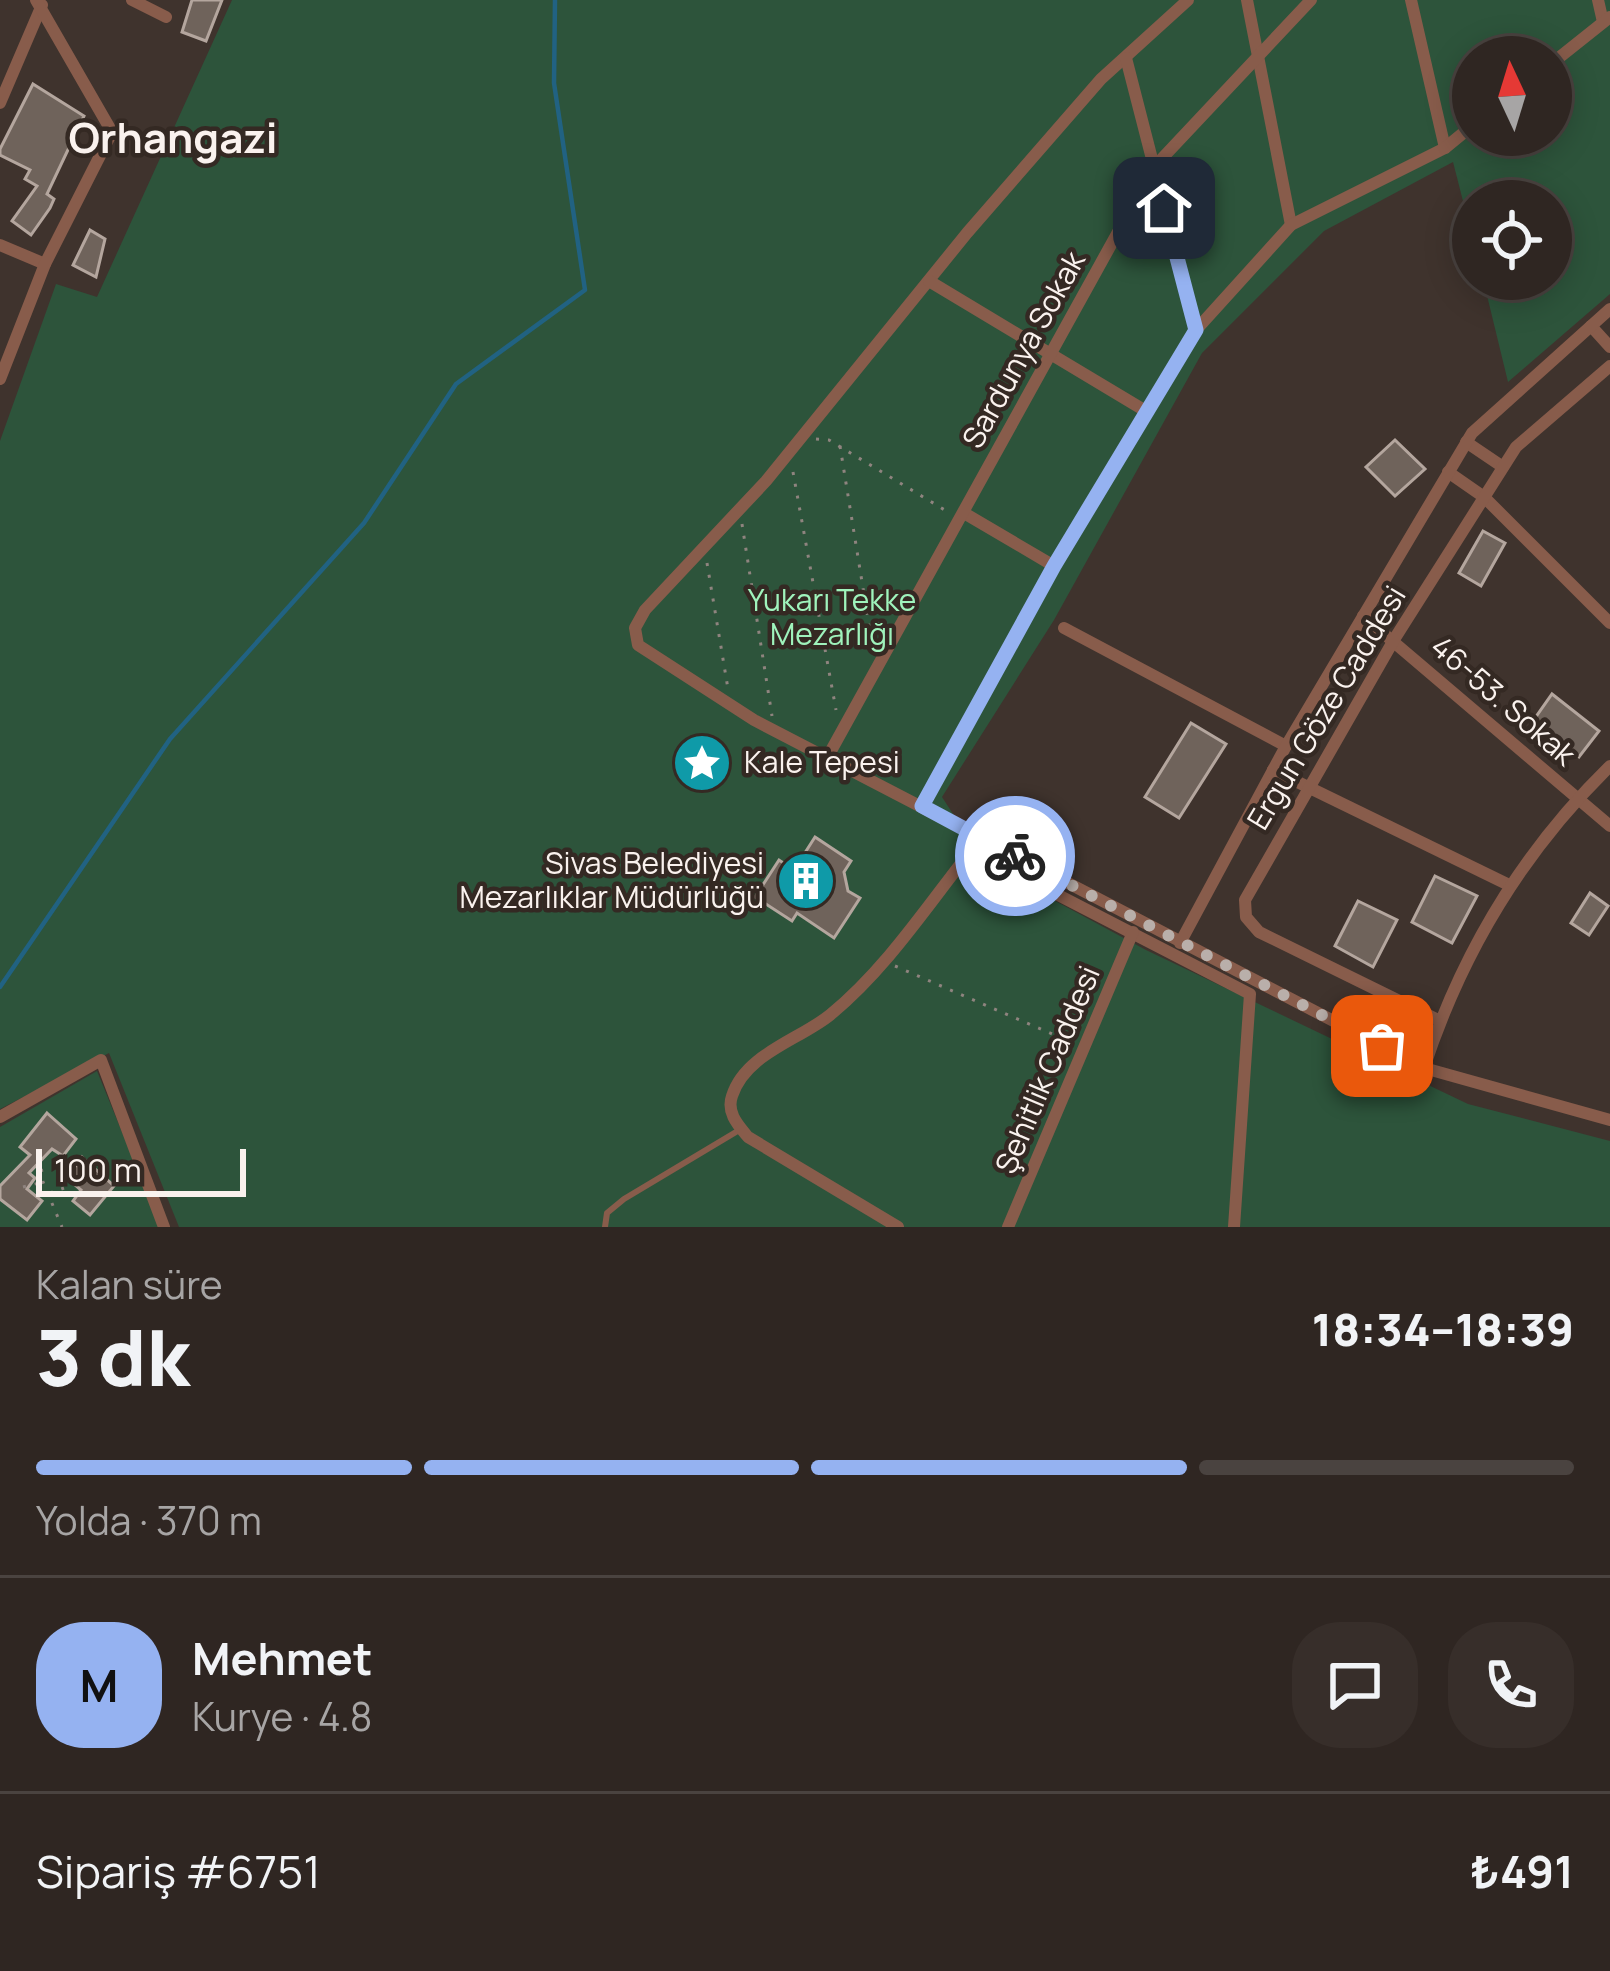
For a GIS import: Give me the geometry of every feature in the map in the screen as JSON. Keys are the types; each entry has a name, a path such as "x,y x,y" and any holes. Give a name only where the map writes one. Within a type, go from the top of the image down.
{"street":[{"path":"132,0 166,17"},
{"path":"1188,0 1077,106 794,448 640,617 635,628 638,645 773,730 1424,1068 1610,1120"},
{"path":"1246,0 1291,225"},
{"name":"Sardunya Sokak","path":"827,758 1154,167 1311,0"},
{"path":"1411,0 1445,148"},
{"path":"1572,48 1607,20 1598,0"},
{"path":"0,103 40,2"},
{"path":"0,379 45,264 112,132 40,2"},
{"path":"1126,58 1196,330"},
{"path":"922,806 1054,566 1196,330 1291,225 1452,142"},
{"path":"0,245 45,264"},
{"path":"929,281 1144,410"},
{"name":"Ergun Göze Caddesi","path":"1180,943 1286,746 1466,442 1496,408 1610,309"},
{"path":"1591,326 1610,347"},
{"name":"Ergun Göze Caddesi","path":"1440,1021 1259,932 1246,917 1250,888 1395,638 1516,446 1610,366"},
{"path":"1466,442 1503,467"},
{"path":"1448,472 1484,497 1610,622"},
{"path":"962,516 1054,566"},
{"name":"46-53. Sokak","path":"1363,616 1395,638 1610,826"},
{"path":"1064,628 1286,746"},
{"path":"1424,1068 1440,1021 1508,884 1577,798 1610,766"},
{"path":"1273,770 1508,884"},
{"path":"981,838 992,861 1246,990 1252,1011 1234,1227"},
{"path":"898,1227 741,1129 734,1120 732,1094 749,1068 840,1007 981,838"},
{"name":"Şehitlik Caddesi","path":"1008,1227 1132,932"},
{"path":"0,1117 101,1060 164,1227"}],"lane":[{"path":"604,1227 607,1213 624,1198 741,1129"}],"path":[{"path":"840,734 794,448 824,439 962,516"},
{"path":"840,446 876,670"},
{"path":"740,510 773,730"},
{"path":"705,549 730,705"},
{"path":"883,959 1004,1017 1085,1047"},
{"path":"40,1157 43,1182 62,1227"},
{"path":"23,1187 43,1182"},
{"path":"48,1194 64,1188"}],"green space":[{"name":"Yukarı Tekke Mezarlığı","path":"232,0 1610,0 1610,294 1508,382 1488,300 1572,300 1572,180 1458,180 1453,162 1324,231 1202,353 1054,620 942,797 985,863 1146,950 1468,1104 1610,1141 1610,1227 179,1227 109,1053 0,1109 0,441 56,284 97,297"},
{"path":"97,1071 161,1227 0,1227 0,1127"}],"building":[{"path":"192,0 222,0 206,41 182,32"},
{"path":"33,84 84,116 47,194 54,199 50,208 31,235 12,221 37,186 25,179 30,170 0,155 0,149"},
{"path":"90,230 105,239 96,277 73,265"},
{"path":"1395,440 1425,469 1395,496 1366,467"},
{"path":"1483,531 1505,543 1481,586 1459,573"},
{"path":"1552,694 1599,731 1579,757 1533,721"},
{"path":"1191,723 1226,744 1179,818 1145,797"},
{"name":"Sivas Belediyesi Mezarlıklar Müdürlüğü","path":"815,837 851,861 844,872 848,891 860,898 834,938 797,913 792,921 755,897 779,860 794,870"},
{"path":"1435,876 1477,896 1452,943 1412,922"},
{"path":"1590,893 1608,906 1589,935 1571,923"},
{"path":"1358,901 1397,920 1373,967 1335,946"},
{"path":"47,1113 76,1139 63,1156 52,1149 29,1173 35,1178 27,1189 42,1201 27,1220 0,1199 0,1186 30,1155 20,1147"},
{"path":"82,1157 114,1186 90,1215 73,1201 81,1190 67,1178"}],"waterway":[{"path":"0,987 170,739 364,523 456,384 585,290 554,83 555,0"}],"way so far":[{"path":"1015,856 1382,1046"}],"place":[{"name":"Kale Tepesi","path":"702,763"},
{"name":"Sivas Belediyesi Mezarlıklar Müdürlüğü","path":"806,881"}],"district":[{"name":"Orhangazi","path":"173,138"}],"route":[{"path":"1015,856 922,806 1054,566 1196,330 1164,208"}]}
